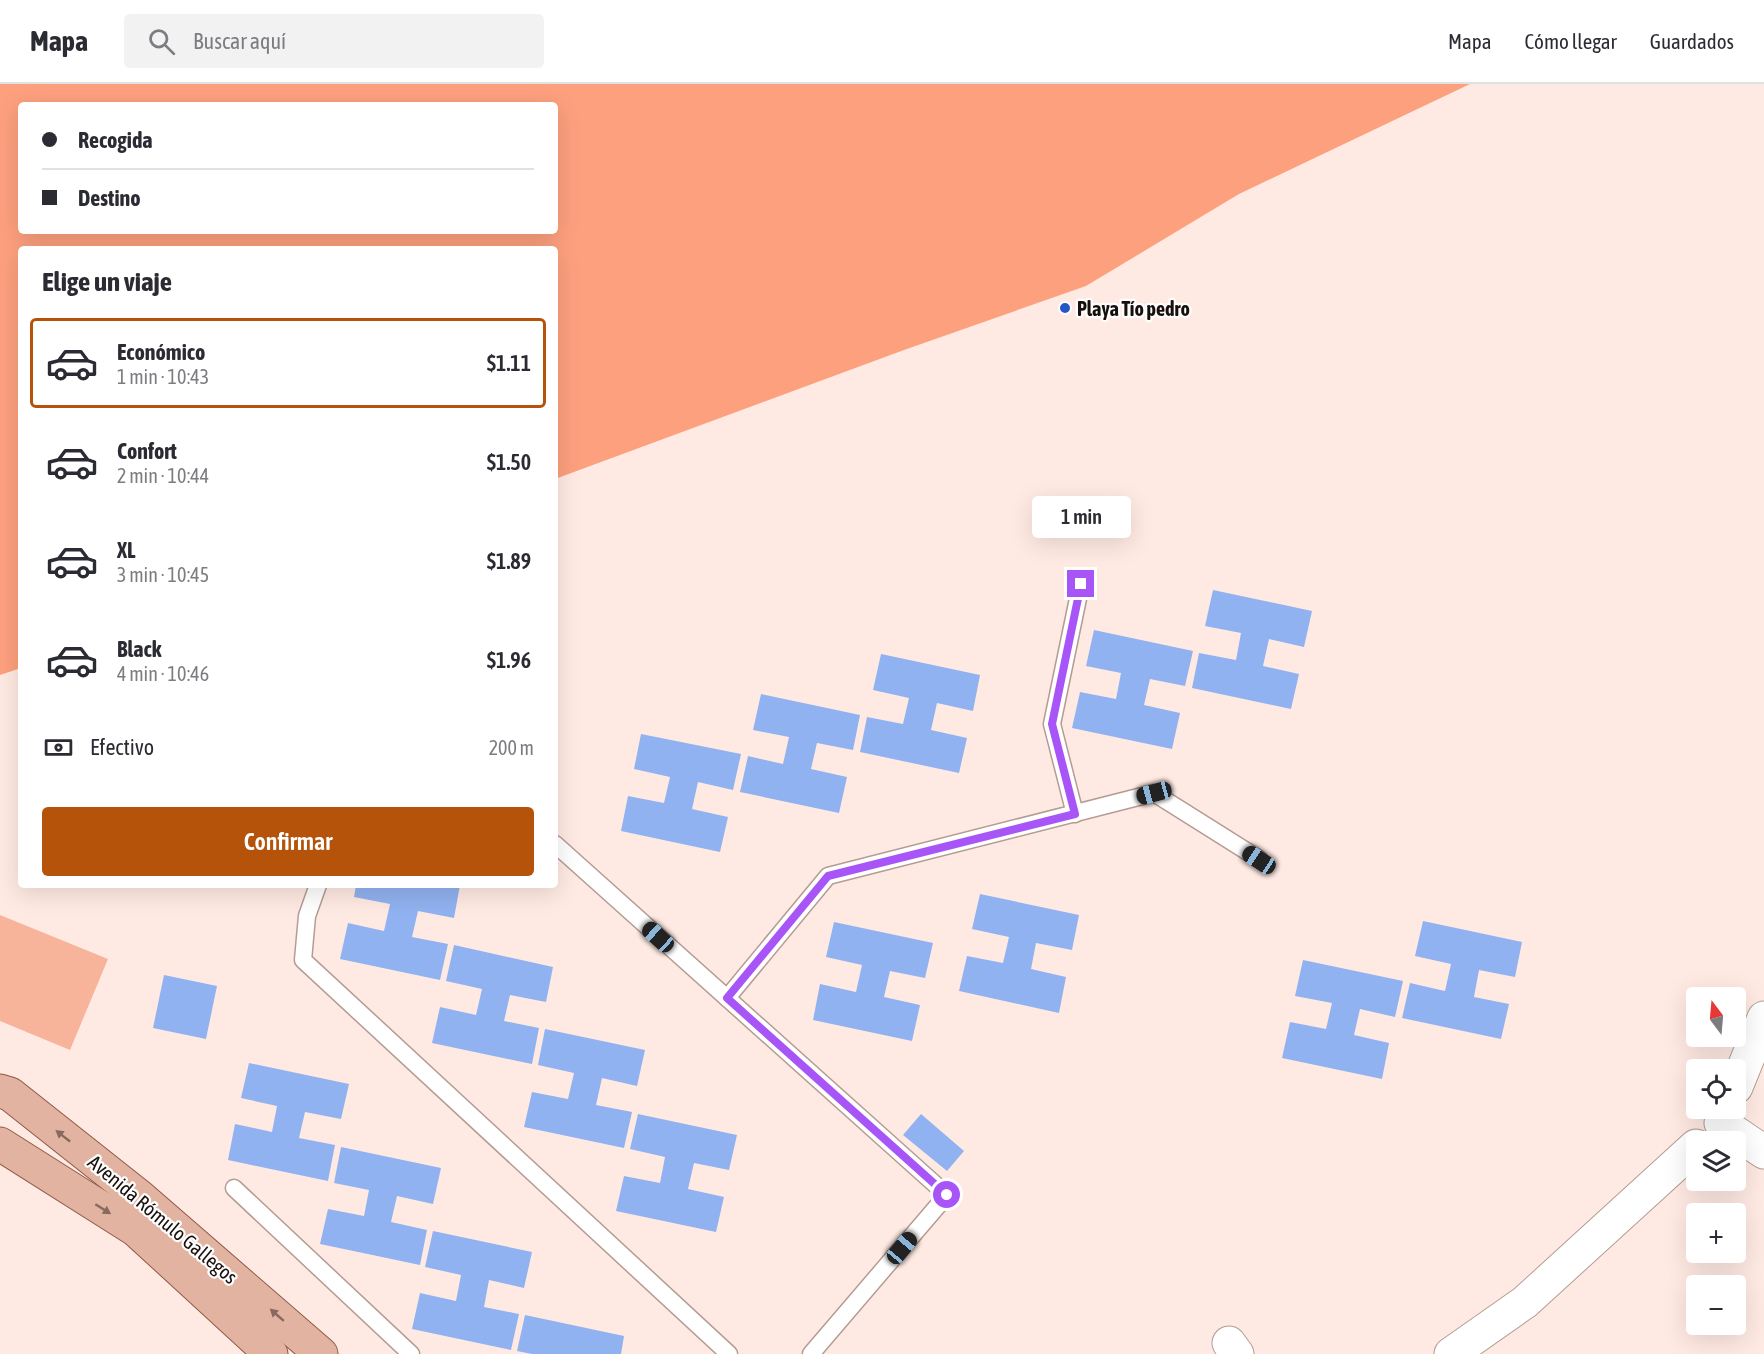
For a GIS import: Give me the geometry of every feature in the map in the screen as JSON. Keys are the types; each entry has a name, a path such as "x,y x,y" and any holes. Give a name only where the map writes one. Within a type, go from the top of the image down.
{"main road":[{"name":"Avenida Rómulo Gallegos","path":"0,1091 10,1095 141,1197 321,1354"},
{"name":"Avenida Rómulo Gallegos","path":"0,1144 136,1230 271,1354"}],"street":[{"path":"1746,1063 1764,1018"},
{"path":"1716,1124 1764,1152"},
{"path":"1451,1354 1526,1302 1686,1155"}],"lane":[{"path":"1075,814 1052,724 1081,584"},
{"path":"727,998 828,876 1154,793 1259,860"},
{"path":"558,847 947,1195 811,1354"},
{"path":"317,888 307,916 303,960 729,1354"},
{"path":"234,1188 411,1354"}],"shaded area":[{"path":"0,84 1470,84 1239,194 1086,286 904,350 558,478 558,246 18,246 18,669 0,675"},
{"path":"0,915 108,959 70,1050 0,1021"}],"building":[{"path":"1213,590 1312,611 1304,647 1269,639 1263,666 1299,674 1291,709 1192,688 1199,653 1236,660 1241,633 1205,626"},
{"path":"1094,630 1193,651 1185,686 1150,679 1144,705 1180,713 1172,749 1072,728 1080,692 1116,699 1121,673 1086,666"},
{"path":"881,654 980,675 973,711 937,703 931,730 967,738 959,773 860,752 867,717 903,724 909,698 873,690"},
{"path":"761,694 860,715 853,750 817,743 811,769 847,777 839,813 740,792 748,756 783,764 789,737 753,730"},
{"path":"641,734 741,754 733,790 698,782 692,809 728,817 720,852 621,831 628,796 664,803 670,777 634,769"},
{"path":"356,888 459,888 454,918 418,911 412,937 448,944 440,980 340,959 348,923 384,931 390,904 354,897"},
{"path":"980,894 1079,915 1072,950 1036,943 1031,969 1066,977 1059,1013 959,991 967,956 1003,963 1009,937 972,929"},
{"path":"1423,921 1522,942 1515,977 1479,970 1474,997 1509,1004 1501,1039 1402,1018 1410,983 1445,991 1451,964 1415,956"},
{"path":"834,922 933,943 925,978 890,971 884,997 920,1005 912,1041 813,1020 820,984 856,992 862,965 826,957"},
{"path":"454,945 553,967 546,1002 510,995 504,1021 539,1028 532,1064 432,1043 440,1007 476,1015 482,989 446,981"},
{"path":"1303,960 1403,981 1395,1017 1360,1009 1354,1035 1389,1043 1382,1079 1282,1058 1290,1022 1326,1029 1332,1003 1295,996"},
{"path":"164,975 217,986 206,1039 153,1028"},
{"path":"545,1029 645,1050 637,1086 602,1078 596,1105 632,1112 624,1148 524,1127 532,1092 568,1099 574,1073 538,1065"},
{"path":"249,1063 349,1084 341,1119 305,1112 299,1138 335,1145 328,1181 228,1160 235,1124 272,1132 277,1106 241,1098"},
{"path":"638,1114 737,1135 729,1170 694,1163 688,1189 724,1197 716,1232 616,1211 624,1176 660,1183 665,1157 630,1149"},
{"path":"921,1114 964,1151 947,1171 903,1135"},
{"path":"341,1147 441,1168 433,1204 397,1196 391,1222 427,1230 420,1265 320,1244 328,1209 364,1216 369,1190 334,1183"},
{"path":"433,1231 532,1252 524,1288 489,1280 484,1307 519,1314 511,1350 412,1329 420,1293 456,1301 461,1275 425,1267"},
{"path":"525,1315 624,1336 621,1354 532,1354 517,1351"}],"place":[{"name":"Playa Tío pedro","path":"1065,308"}],"route":[{"path":"947,1195 727,998 828,876 1075,814 1052,724 1081,584"}]}
